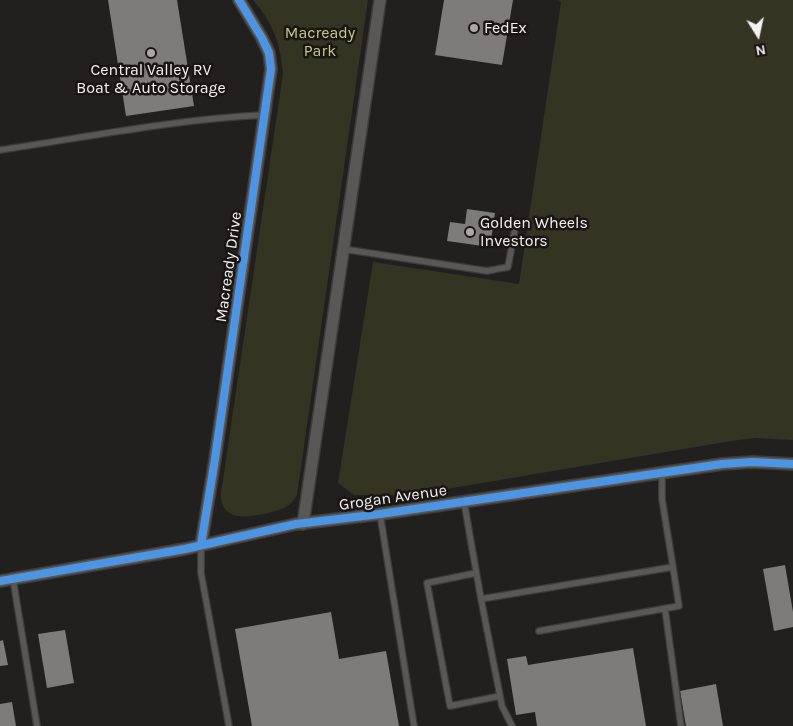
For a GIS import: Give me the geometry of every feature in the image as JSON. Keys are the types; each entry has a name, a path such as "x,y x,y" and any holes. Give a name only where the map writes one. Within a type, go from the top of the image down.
{"street":[{"name":"Macready Drive","path":"202,545 271,69 269,53 259,32 239,0"},
{"path":"302,524 380,0"},
{"name":"Grogan Avenue","path":"0,581 202,545 302,524 722,464 752,462 793,464"}],"lane":[{"path":"0,150 171,124 226,117 265,115"},
{"path":"343,249 487,271 508,267 516,223"},
{"path":"539,631 679,606 662,498 662,473"},
{"path":"464,502 502,706 512,726"},
{"path":"380,514 414,726"},
{"path":"202,545 201,573 229,726"},
{"path":"481,599 673,567"},
{"path":"476,573 427,583 450,706 500,696"},
{"path":"13,579 37,726"},
{"path":"665,609 681,726"}],"green space":[{"name":"Macready Park","path":"253,0 368,0 297,495 289,505 281,509 258,515 236,516 224,508 221,493 283,74 275,34"},
{"path":"558,0 793,0 793,440 755,438 731,441 411,495 354,495 338,483 373,262 519,284 561,2"}],"building":[{"name":"Central Valley RV Boat & Auto Storage","path":"108,0 177,0 194,106 126,116"},
{"name":"FedEx","path":"444,0 513,0 502,65 435,55"},
{"name":"Golden Wheels Investors","path":"467,209 495,213 490,247 447,241 450,222 465,224"},
{"path":"785,565 793,612 793,627 774,631 763,569"},
{"path":"331,612 339,659 386,651 399,726 252,726 235,629"},
{"path":"65,630 74,683 47,688 38,634"},
{"path":"3,640 8,665 0,666 0,641"},
{"path":"633,648 646,726 537,726 535,712 516,715 507,659 526,656 528,665"},
{"path":"716,684 723,726 686,726 680,691"},
{"path":"12,702 16,726 0,726 0,704"}],"cycle path":[{"path":"201,545 271,69 269,53 239,0"},
{"path":"0,581 185,549 296,524 380,514 722,464 752,462 793,464"}],"place":[{"name":"FedEx","path":"474,28"},
{"name":"Central Valley RV Boat & Auto Storage","path":"151,53"},
{"name":"Golden Wheels Investors","path":"470,232"}]}
